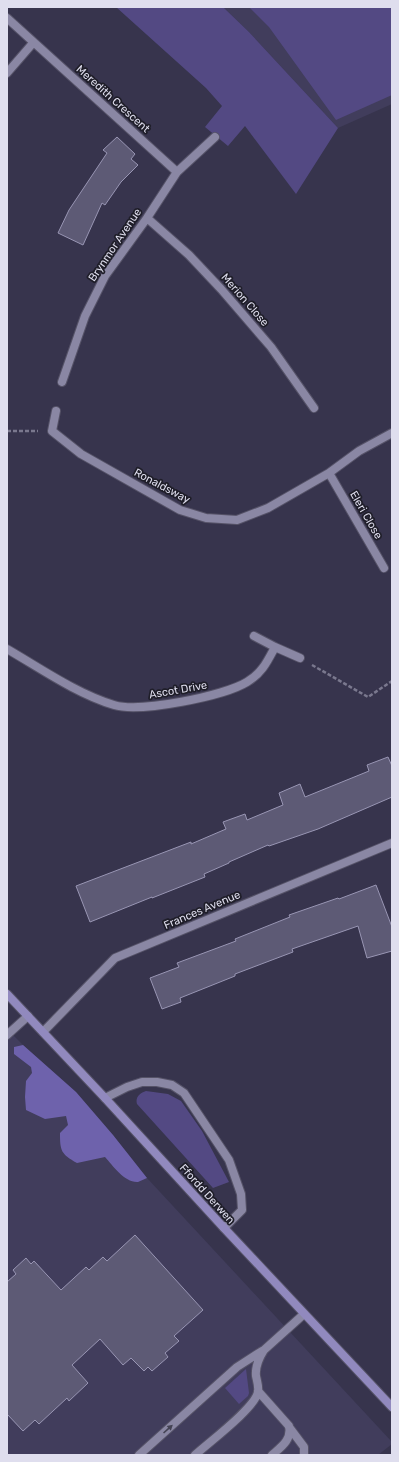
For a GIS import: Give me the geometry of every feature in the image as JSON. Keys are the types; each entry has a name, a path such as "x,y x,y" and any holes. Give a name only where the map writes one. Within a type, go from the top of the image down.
{"street":[{"name":"Meredith Crescent","path":"7,18 177,172"},
{"path":"7,73 33,43"},
{"name":"Brynmor Avenue","path":"62,382 85,316 104,276 147,218 177,172 215,137"},
{"name":"Merion Close","path":"147,218 190,255 271,347 314,408"},
{"path":"52,431 56,411"},
{"name":"Ronaldsway","path":"52,431 81,454 180,510 206,518 238,520 268,508 329,473 359,451 392,433"},
{"name":"Eleri Close","path":"329,473 384,568"},
{"path":"254,636 300,658"},
{"name":"Ascot Drive","path":"7,649 90,697 116,706 150,707 219,694 247,682 264,668 275,647"},
{"name":"Frances Avenue","path":"43,1032 114,958 392,843"},
{"name":"Ffordd Derwen","path":"7,994 392,1407"},
{"path":"7,1035 28,1016"},
{"path":"105,1098 142,1082 157,1082 172,1085 184,1093 229,1160 241,1194 242,1210 224,1228"},
{"path":"140,1455 237,1367 264,1350 304,1314"},
{"path":"195,1455 247,1409 255,1399 258,1391 256,1375 257,1365 264,1350"},
{"path":"258,1391 289,1426 304,1447 304,1455"},
{"path":"272,1455 286,1442 290,1431 289,1426"}],"path":[{"path":"7,431 52,431"},
{"path":"300,658 368,697 392,682"}],"shaded area":[{"path":"116,7 223,7 249,32 338,128 296,194 245,126 228,146 205,127 222,106 206,88"},
{"path":"223,7 392,7 392,104 338,128 249,32"},
{"path":"249,7 392,7 392,95 336,120 269,27"},
{"path":"7,1029 76,1092 147,1178 392,1442 392,1444 378,1455 7,1455"},
{"path":"23,1045 76,1092 147,1178 138,1182 133,1182 124,1177 105,1157 77,1163 62,1151 60,1144 60,1133 68,1125 66,1116 45,1119 26,1110 26,1081 32,1073 31,1067 14,1054 14,1047"},
{"path":"146,1091 168,1094 181,1101 202,1131 229,1182 213,1188 137,1104 138,1096"},
{"path":"246,1369 249,1393 248,1396 239,1404 225,1388"}],"building":[{"path":"117,137 135,154 131,159 138,165 121,182 105,205 102,203 83,245 58,233 69,210 107,153 103,150"},
{"path":"388,757 392,766 392,797 318,829 269,846 268,845 204,874 205,877 90,922 76,886 191,842 191,844 226,829 223,822 245,814 247,820 283,805 279,793 300,784 305,797 369,771 367,765"},
{"path":"376,885 392,927 392,951 367,958 358,926 292,949 293,952 235,974 235,976 180,998 181,1002 162,1009 150,978 179,967 177,963 236,941 235,939 290,917 289,915"},
{"path":"135,1235 203,1310 174,1336 179,1341 165,1353 168,1357 152,1371 148,1367 144,1371 131,1358 123,1365 100,1339 72,1365 88,1383 69,1401 67,1398 39,1424 35,1420 23,1431 7,1414 7,1282 16,1274 13,1270 26,1258 31,1264 34,1261 61,1290 86,1267 89,1270 103,1257 107,1261"}]}
